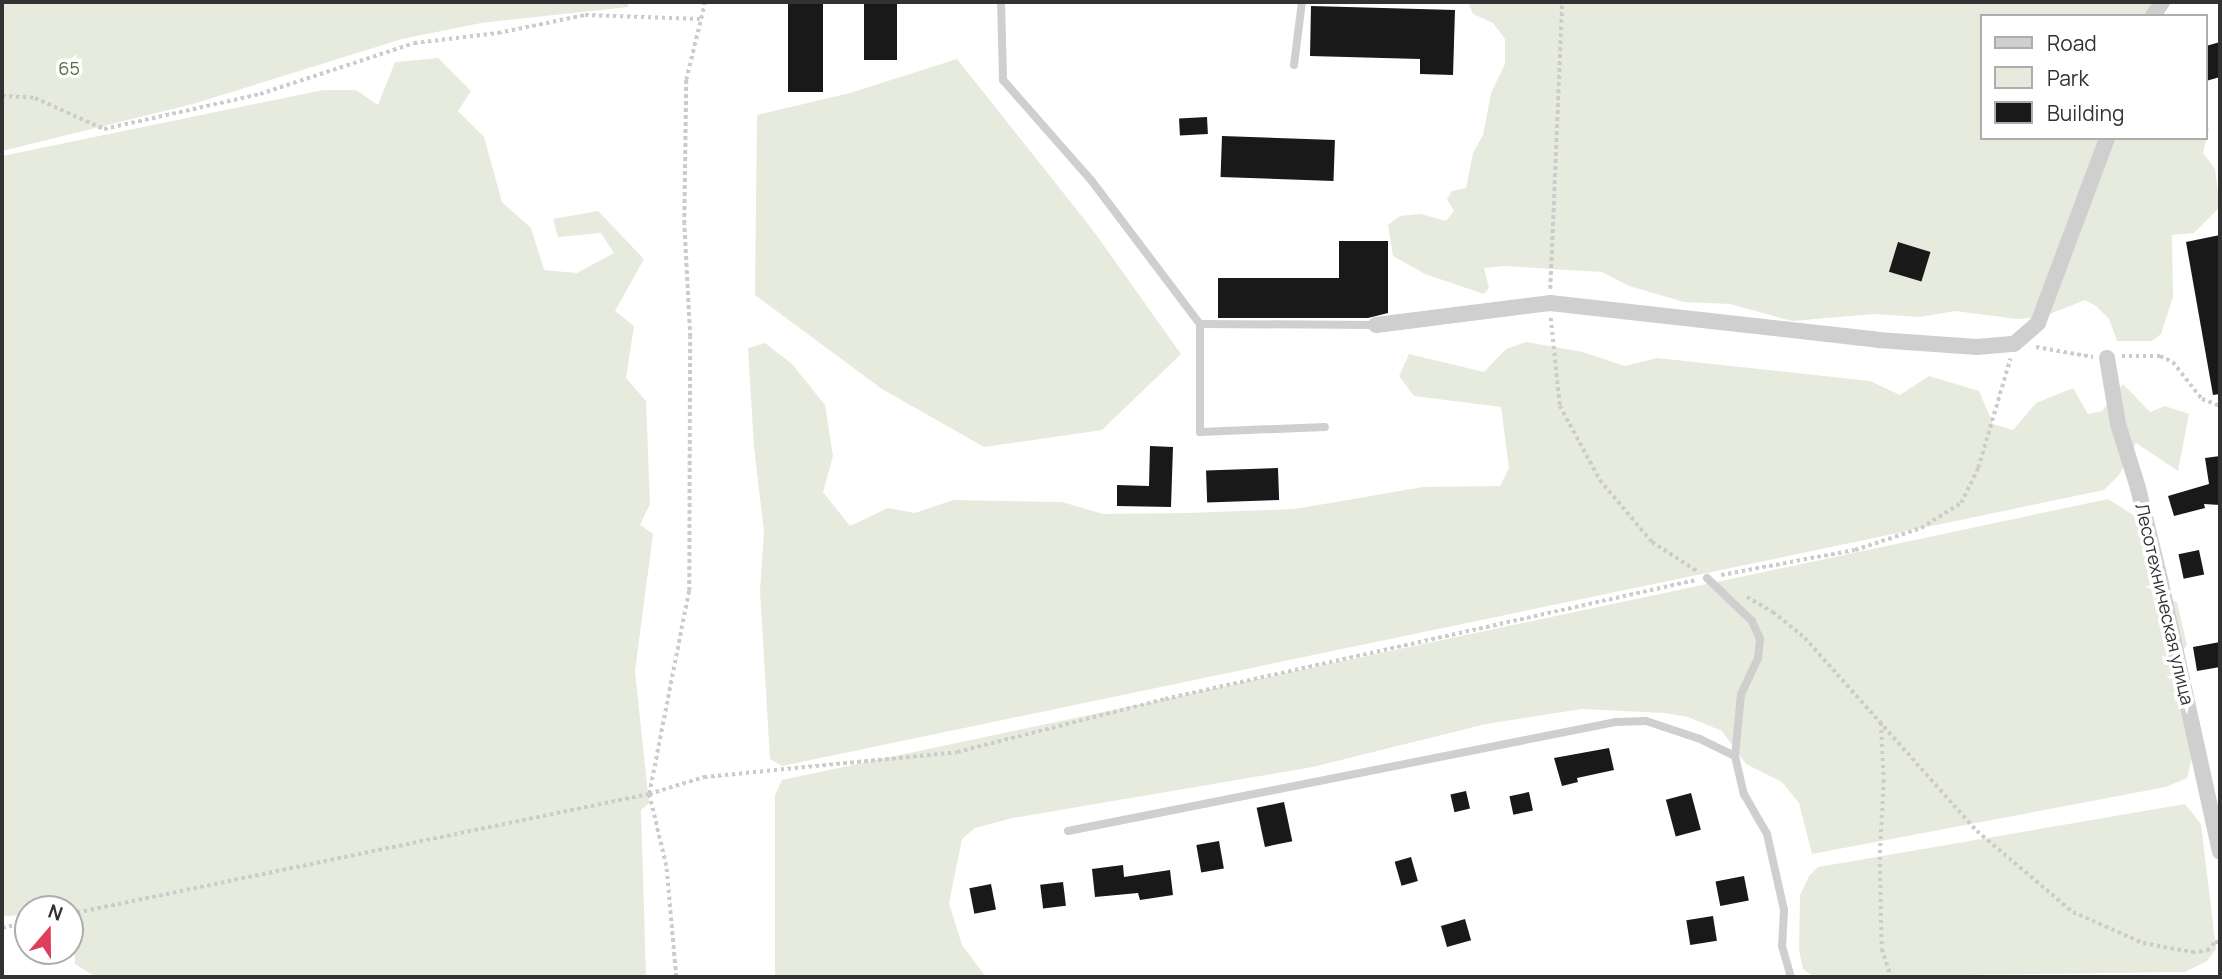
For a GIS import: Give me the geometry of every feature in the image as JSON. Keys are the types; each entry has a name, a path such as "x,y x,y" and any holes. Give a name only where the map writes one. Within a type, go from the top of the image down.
{"street":[{"path":"1376,325 1550,303 1890,341 1978,347 2014,344 2021,341 2038,323 2106,140"},
{"name":"Лесотехническая улица","path":"2107,358 2118,424 2138,488 2160,579 2220,851"}],"lane":[{"path":"1001,2 1003,80 1091,180 1200,324 1200,432 1325,427"},
{"path":"1294,65 1302,2"},
{"path":"1200,324 1376,325"},
{"path":"1707,578 1752,621 1760,639 1758,658 1741,694 1735,756 1744,794 1767,834 1784,910 1782,946 1791,977"},
{"path":"1068,831 1616,722 1646,721 1700,739 1735,756"}],"path":[{"path":"676,977 666,866 649,794 689,591 690,337 684,224 686,80 705,2"},
{"path":"1562,2 1550,303 1560,406 1600,480 1652,542 1707,578"},
{"path":"2,96 35,97 104,130 260,94 414,43 498,33 585,15 700,19"},
{"path":"84,911 649,794 704,777 957,752 1165,699 1707,578 1855,550 1921,528 1961,503 1978,468 2014,344"},
{"path":"1738,592 1773,612 1805,638 1977,831 2073,912 2143,943 2192,952 2207,951 2215,942 2220,942"},
{"path":"1881,723 1884,780 1880,857 1882,949 1891,977"}],"green space":[{"name":"65","path":"2,2 629,2 628,7 481,23 402,39 193,104 2,151"},
{"path":"1468,2 2167,2 2152,14 1980,14 1980,140 2206,140 2203,153 2215,169 2220,207 2194,233 2172,235 2173,297 2161,334 2152,341 2117,341 2109,319 2096,306 2085,300 2042,317 2017,319 1955,311 1920,317 1874,314 1792,321 1730,304 1684,302 1629,286 1602,272 1504,266 1484,268 1489,288 1484,294 1425,274 1393,256 1388,225 1400,216 1421,214 1446,221 1454,211 1447,199 1452,191 1466,188 1473,153 1483,135 1491,93 1505,64 1505,39 1493,23 1473,14"},
{"path":"438,58 471,91 458,111 484,137 502,202 531,228 544,270 577,273 614,253 601,233 558,237 553,219 598,211 644,259 615,311 634,326 626,378 646,401 650,504 640,525 653,534 635,671 649,803 641,810 646,977 96,977 77,965 84,965 84,895 14,895 14,916 2,916 2,156 323,90 356,90 378,105 395,62"},
{"path":"957,59 1092,229 1181,354 1102,430 984,447 882,389 755,295 757,115 850,93"},
{"path":"1526,342 1583,352 1625,366 1657,358 1870,381 1900,395 1929,376 1979,391 1993,424 2013,430 2036,403 2073,388 2088,414 2102,411 2123,384 2150,412 2165,406 2189,414 2178,471 2136,443 2119,475 2104,490 782,766 770,759 760,591 764,532 754,447 748,348 765,343 792,364 825,405 833,456 823,492 850,526 888,508 915,513 953,500 1062,502 1103,514 1189,513 1295,509 1423,487 1500,486 1509,468 1501,407 1414,396 1399,376 1409,354 1484,372 1506,349"},
{"path":"2108,499 2141,520 2158,595 2177,602 2187,645 2172,664 2192,758 2187,778 2166,787 1812,854 1799,803 1782,782 1746,764 1722,731 1688,717 1665,713 1582,709 1486,724 1313,767 1013,818 975,828 962,839 949,903 962,945 986,977 775,977 775,795 782,780"},
{"path":"2185,804 2201,824 2216,949 2207,961 2185,972 1814,977 1803,969 1799,950 1800,895 1809,876 1818,867"}],"building":[{"path":"788,2 823,2 823,92 788,92"},
{"path":"864,2 897,2 897,60 864,60"},
{"path":"1311,6 1455,10 1453,75 1420,74 1420,59 1310,56"},
{"path":"2220,42 2220,77 2208,80 2208,45"},
{"path":"1207,117 1208,134 1180,135 1179,118"},
{"path":"1222,136 1335,140 1334,181 1221,177"},
{"path":"2220,235 2220,394 2213,395 2186,242"},
{"path":"1339,241 1388,241 1388,313 1368,318 1218,318 1218,278 1339,278"},
{"path":"1898,242 1931,252 1921,282 1889,272"},
{"path":"1150,446 1173,447 1171,507 1117,506 1117,485 1149,486"},
{"path":"2220,456 2220,505 2204,504 2205,508 2174,516 2168,496 2209,484 2205,458"},
{"path":"1278,468 1279,500 1207,502 1206,471"},
{"path":"2199,550 2204,574 2184,579 2178,554"},
{"path":"2220,642 2220,667 2197,671 2193,647"},
{"path":"1609,748 1614,770 1577,778 1578,782 1562,786 1554,758"},
{"path":"1466,791 1470,809 1454,812 1450,795"},
{"path":"1529,792 1533,811 1513,815 1509,796"},
{"path":"1691,793 1701,830 1676,836 1666,800"},
{"path":"1284,802 1292,841 1265,847 1257,808"},
{"path":"1219,841 1224,869 1201,873 1196,845"},
{"path":"1411,857 1418,881 1402,886 1395,862"},
{"path":"1123,865 1124,877 1170,870 1173,895 1140,900 1138,893 1095,897 1092,869"},
{"path":"1744,876 1749,901 1720,906 1716,882"},
{"path":"1063,882 1066,906 1043,909 1040,885"},
{"path":"991,884 996,910 974,914 969,888"},
{"path":"1713,916 1717,941 1690,945 1686,920"},
{"path":"1465,919 1471,940 1447,947 1441,926"}]}
